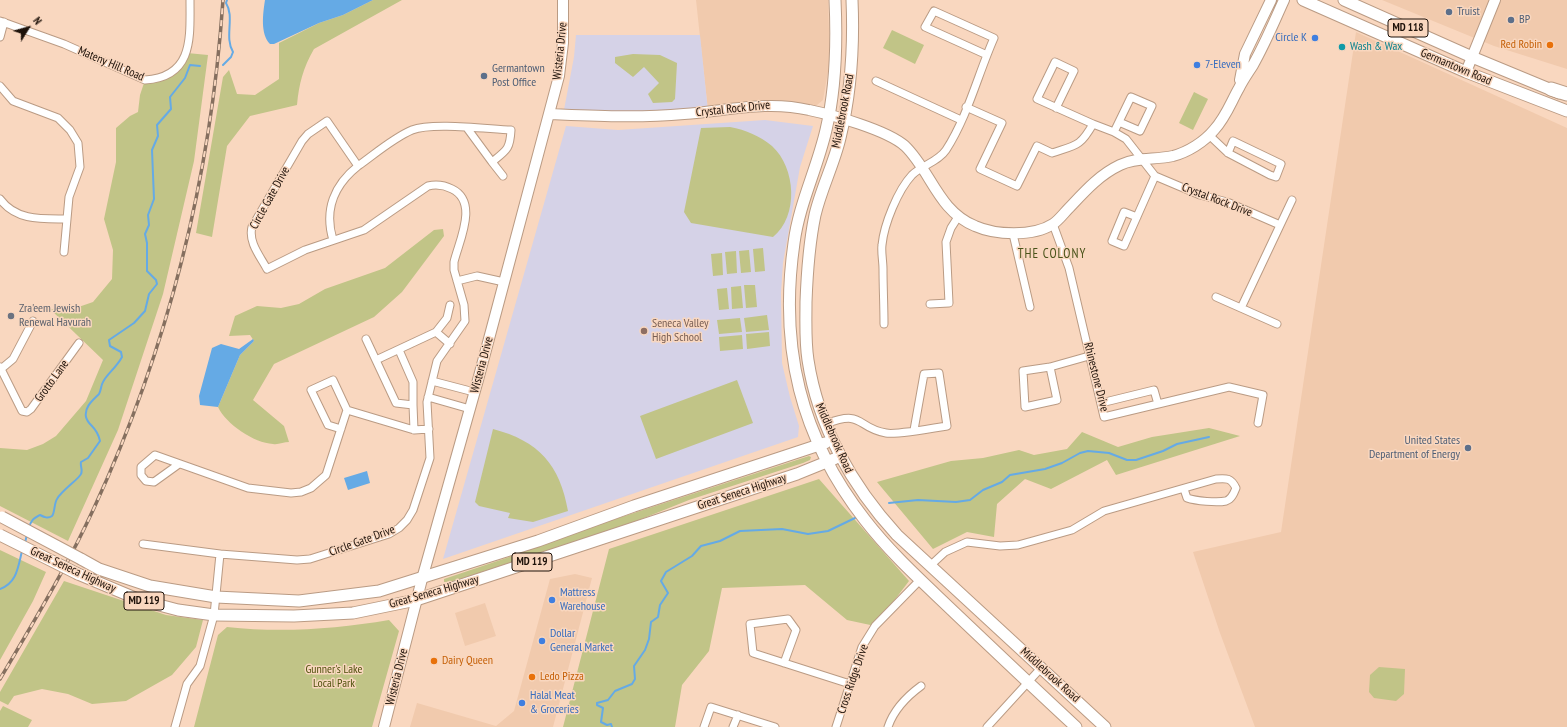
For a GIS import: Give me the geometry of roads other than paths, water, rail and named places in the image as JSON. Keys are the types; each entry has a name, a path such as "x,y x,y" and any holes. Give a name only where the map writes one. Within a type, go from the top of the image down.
{"highway":[{"path":"1551,89 1567,95"}],"main road":[{"name":"Middlebrook Road","path":"835,0 835,64 826,131 798,216 790,280 789,322 794,371 804,408 828,462 865,520 920,580 1076,727"},
{"name":"Middlebrook Road","path":"852,0 852,66 844,120 840,139 822,189 815,217 807,281 807,358 815,394 826,424 841,456 859,488 875,512 897,535 1093,714 1105,727"},
{"name":"Germantown Road","path":"1303,0 1466,72 1567,111"},
{"name":"Germantown Road","path":"1344,0 1472,57 1551,89"},
{"name":"Great Seneca Highway","path":"1,517 106,571 150,586 216,597 299,601 325,599 379,591 422,579 538,542 634,506 820,446 833,440"},
{"name":"Great Seneca Highway","path":"0,535 78,574 140,600 178,610 214,615 294,616 353,613 416,600 828,462 841,456"}],"street":[{"name":"Mateny Hill Road","path":"2,22 64,44 140,78 153,80 163,77 176,68 182,62 187,53 190,42 190,0"},
{"name":"Wisteria Drive","path":"384,727 416,600 550,114 559,76 563,43 563,0"},
{"path":"1239,86 1245,54 1271,0"},
{"path":"1053,224 1100,175 1122,164 1140,159 1178,154 1197,145 1209,135 1221,122 1239,86 1254,63 1284,0"},
{"path":"1466,72 1495,0"},
{"path":"884,324 882,244 888,220 897,199 912,175 945,151 961,120 994,38 934,11 925,27 987,55"},
{"path":"0,37 2,22"},
{"name":"Crystal Rock Drive","path":"1056,108 1074,71 1055,62 1038,99 1056,108 1114,132 1126,140 1155,176 1200,195 1227,202 1280,225"},
{"path":"876,81 961,120"},
{"path":"0,86 13,101 58,118 70,130 78,143 80,167 69,197 64,252"},
{"path":"1114,132 1131,97 1152,106 1140,131 1119,122"},
{"name":"Crystal Rock Drive","path":"550,114 639,116 686,114 739,106 782,105 812,110 881,133 904,145 923,168 938,195 958,217 973,225 988,231 1013,234 1053,224"},
{"path":"966,107 1002,123 980,169 1017,186 1037,146 1052,153 1076,145 1085,138 1093,124"},
{"name":"Circle Gate Drive","path":"142,544 220,554 297,560 310,559 389,534 399,528 416,504 430,458 427,412 428,397 437,361 465,322 464,305 457,281 454,262 466,210 459,194 444,186 436,184 428,186 364,230 305,250 267,269 251,241 250,234 252,227 302,141 308,134 327,121 358,166"},
{"path":"332,240 329,219 334,195 346,175 413,130 433,127 511,130 510,144 508,148 492,162"},
{"path":"467,128 503,176"},
{"path":"1209,135 1228,153 1276,177 1281,164 1233,141 1228,153"},
{"path":"1137,217 1124,212 1112,241 1124,246 1137,217 1155,176"},
{"path":"0,198 4,204 16,214 31,219 67,219"},
{"path":"1241,308 1292,200"},
{"path":"930,304 949,303 946,242 951,228 958,217"},
{"name":"Rhinestone Drive","path":"1053,224 1070,268 1104,417 1229,387 1263,395 1258,423"},
{"path":"1013,234 1030,307"},
{"path":"457,281 477,276 504,282"},
{"path":"1216,297 1277,324"},
{"path":"376,360 436,332 444,323 450,306"},
{"path":"0,368 13,359 33,321"},
{"path":"436,332 450,344"},
{"path":"366,339 396,403 413,404"},
{"name":"Grotto Lane","path":"0,368 17,403 22,411 27,412 31,410 79,343"},
{"path":"399,350 413,382 414,430"},
{"path":"1050,367 1057,400 1025,407 1023,370 1050,367 1090,356"},
{"path":"826,424 843,418 856,418 887,434 947,426 939,373 924,374 914,430"},
{"path":"179,464 154,482 146,481 141,475 141,467 155,455 248,488 291,493 301,492 319,482 326,475 341,429 347,410 332,380 312,390 328,425 341,429"},
{"path":"432,381 474,392"},
{"path":"1101,403 1154,390 1158,404"},
{"path":"428,397 470,408"},
{"path":"347,410 414,430 429,430"},
{"path":"931,565 945,552 967,542 1000,546 1018,545 1072,530 1104,511 1216,479 1228,478 1233,482 1236,488 1233,496 1226,500 1195,501 1187,498 1184,489"},
{"path":"175,727 187,684 200,666 214,615 220,554"},
{"name":"Cross Ridge Drive","path":"836,727 862,648 875,626 920,580"},
{"path":"784,663 796,630 788,618 750,624 753,653 784,663 850,684"},
{"path":"987,727 1042,668"},
{"path":"888,727 899,705 921,686"},
{"path":"704,727 711,707 775,727"},
{"path":"734,727 738,715"}],"water":[{"path":"265,0 373,0 343,15 319,23 274,44 270,44 263,29"},
{"path":"253,339 254,341 240,355 218,407 200,405 199,396 212,348 221,344 239,349"},
{"path":"367,471 370,483 348,490 344,478"}],"waterway":[{"path":"223,65 231,57 233,52 229,40 230,14 226,3 227,0"},
{"path":"29,528 33,520 40,515 48,518 52,516 57,499 80,476 82,471 81,462 88,458 100,441 97,432 87,420 86,410 99,394 102,383 122,357 121,352 110,346 109,340 134,323 145,311 149,294 157,284 156,280 147,271 147,243 145,234 149,225 148,215 154,199 152,150 158,136 157,125 171,109 170,97 185,78 190,65 200,66"},
{"path":"889,503 918,500 956,502 970,500 983,490 1002,482 1010,475 1045,469 1062,463 1080,453 1088,451 1109,453 1127,460 1136,460 1163,451 1177,444 1209,437"},
{"path":"612,727 611,724 607,725 601,722 603,708 597,705 597,703 608,700 615,691 632,684 635,679 634,666 645,650 649,639 651,622 658,617 660,605 668,593 661,581 666,572 692,556 701,546 720,541 740,531 782,529 808,534 828,531 855,518"},
{"path":"25,543 27,534"},
{"path":"0,589 10,583 16,574 22,551"}],"railway":[{"path":"0,679 49,595 84,530 120,447 144,386 182,260 196,196 208,131 217,66 223,0"}],"place":[{"name":"Truist","path":"1449,12"},
{"name":"BP","path":"1511,20"},
{"name":"Circle K","path":"1315,38"},
{"name":"Red Robin","path":"1550,45"},
{"name":"Wash & Wax","path":"1342,47"},
{"name":"7-Eleven","path":"1197,65"},
{"name":"Germantown Post Office","path":"484,76"},
{"name":"Zra'eem Jewish Renewal Havurah","path":"11,316"},
{"name":"Seneca Valley High School","path":"644,331"},
{"name":"United States Department of Energy","path":"1468,448"},
{"name":"Mattress Warehouse","path":"552,600"},
{"name":"Dollar General Market","path":"542,641"},
{"name":"Dairy Queen","path":"434,661"},
{"name":"Ledo Pizza","path":"532,677"},
{"name":"Halal Meat & Groceries","path":"522,703"}],"district":[{"name":"THE COLONY","path":"1052,254"}],"park label":[{"name":"Gunner's Lake Local Park","path":"334,677"}]}
